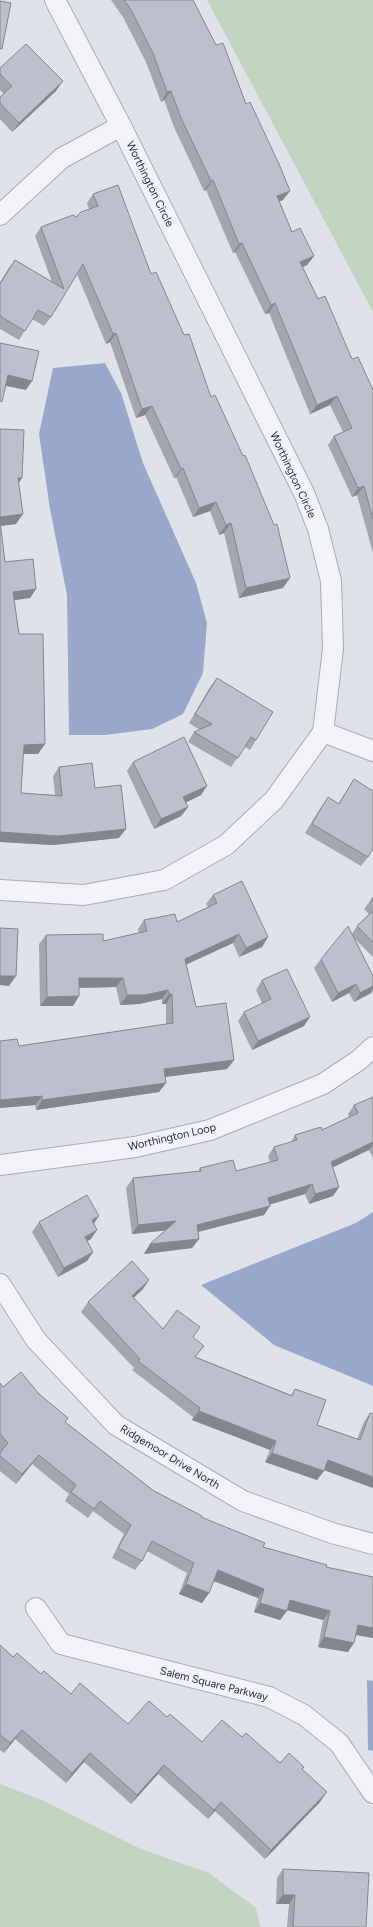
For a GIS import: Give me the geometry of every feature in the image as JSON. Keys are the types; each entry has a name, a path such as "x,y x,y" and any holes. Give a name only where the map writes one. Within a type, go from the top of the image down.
{"street":[{"name":"Worthington Circle","path":"0,890 84,895 164,880 226,845 274,800 323,732 333,649 331,581 318,529 304,493 121,126 55,0"},
{"path":"0,215 62,158 121,126"},
{"path":"323,732 373,751"},
{"name":"Worthington Loop","path":"0,1165 134,1147 210,1130 323,1084 358,1060 373,1047"},
{"name":"Ridgemoor Drive North","path":"0,1284 36,1340 116,1425 242,1501 332,1533 373,1544"},
{"name":"Salem Square Parkway","path":"36,1608 60,1644 269,1697 304,1715 339,1743 373,1793"}],"green space":[{"path":"207,0 373,0 373,312"},
{"path":"0,1784 42,1800 141,1849 209,1873 256,1908 260,1927 0,1927"}],"water":[{"path":"105,363 121,393 143,463 196,583 207,623 203,673 183,714 152,729 105,735 69,735 67,595 50,509 39,434 53,368"},
{"path":"373,1212 373,1386 274,1345 201,1285 356,1223"},
{"path":"367,1680 373,1681 373,1751 368,1750"}],"building":[{"path":"124,0 193,0 216,45 223,43 246,104 250,102 290,191 277,196 292,232 300,228 314,256 300,262 318,299 325,296 352,359 358,357 373,390 373,519 364,486 358,488 334,436 352,428 337,396 317,405 275,303 271,305 242,243 239,244 213,180 211,181 181,118 171,91 167,92 153,53 130,8"},
{"path":"0,1 11,3 2,49 0,49"},
{"path":"26,44 63,81 19,123 0,103 0,97 12,86 0,74 0,68"},
{"path":"118,185 151,274 156,272 184,335 189,334 211,397 215,395 243,456 245,455 274,525 277,524 290,578 246,588 231,523 226,525 216,502 199,508 183,468 181,469 152,406 142,409 116,333 113,334 83,264 51,317 38,310 25,331 0,316 0,284 15,260 64,289 41,227 73,215 76,217 81,212 98,206 93,194"},
{"path":"0,343 39,351 32,381 8,375 2,402 0,401"},
{"path":"0,429 24,430 22,478 18,478 23,514 0,517"},
{"path":"0,521 5,562 33,559 36,589 13,592 19,634 43,634 45,744 24,745 21,793 62,796 59,767 92,763 95,788 121,785 126,829 59,836 0,832"},
{"path":"217,678 273,712 256,740 251,737 238,758 194,732 212,724 195,714"},
{"path":"184,737 207,786 183,797 188,807 161,819 133,762"},
{"path":"354,779 373,791 373,848 368,857 312,824 328,797 339,804"},
{"path":"242,881 268,937 246,948 239,934 185,959 196,1007 226,1003 234,1060 164,1069 166,1083 42,1100 42,1096 0,1100 0,1041 17,1039 19,1046 173,1023 172,994 169,994 168,990 145,995 127,995 123,978 79,978 79,996 47,997 46,935 103,934 103,941 147,931 144,920 175,914 177,922 217,903 213,895"},
{"path":"373,911 373,942 357,926"},
{"path":"348,926 373,976 373,986 360,993 356,984 338,993 321,959"},
{"path":"0,928 18,929 16,976 0,976"},
{"path":"287,969 310,1017 258,1041 244,1012 271,999 262,980"},
{"path":"373,1097 373,1142 331,1162 339,1187 315,1194 312,1184 268,1198 270,1206 197,1225 199,1239 150,1244 176,1221 138,1225 133,1178 201,1171 200,1168 233,1160 236,1171 278,1160 274,1147 297,1140 295,1135 321,1127 322,1130 358,1113 354,1105"},
{"path":"87,1195 99,1216 92,1220 97,1230 85,1237 93,1252 64,1268 39,1222"},
{"path":"132,1261 149,1280 132,1296 163,1329 177,1310 200,1327 193,1337 204,1346 195,1357 292,1396 295,1389 326,1400 317,1425 360,1440 370,1413 373,1414 373,1477 328,1460 324,1471 272,1453 276,1441 199,1411 200,1408 138,1361 140,1359 88,1302"},
{"path":"21,1372 39,1394 68,1418 65,1422 154,1491 202,1516 201,1517 265,1543 263,1547 327,1565 326,1567 373,1577 373,1628 358,1625 354,1643 324,1637 330,1611 290,1600 287,1611 260,1603 264,1589 218,1570 209,1593 186,1584 194,1563 152,1541 142,1561 118,1548 131,1525 100,1501 94,1509 71,1492 76,1485 39,1455 22,1474 0,1456 0,1453 8,1443 0,1434 0,1383 3,1387"},
{"path":"0,1645 13,1657 17,1653 41,1674 44,1671 71,1694 80,1683 128,1724 149,1701 167,1717 170,1714 202,1742 222,1720 242,1737 246,1733 280,1763 289,1753 304,1767 302,1769 327,1792 271,1850 221,1802 214,1810 164,1765 137,1795 90,1753 72,1773 22,1730 10,1743 0,1735"},
{"path":"283,1869 369,1873 366,1927 293,1927 295,1895 283,1895"}]}
